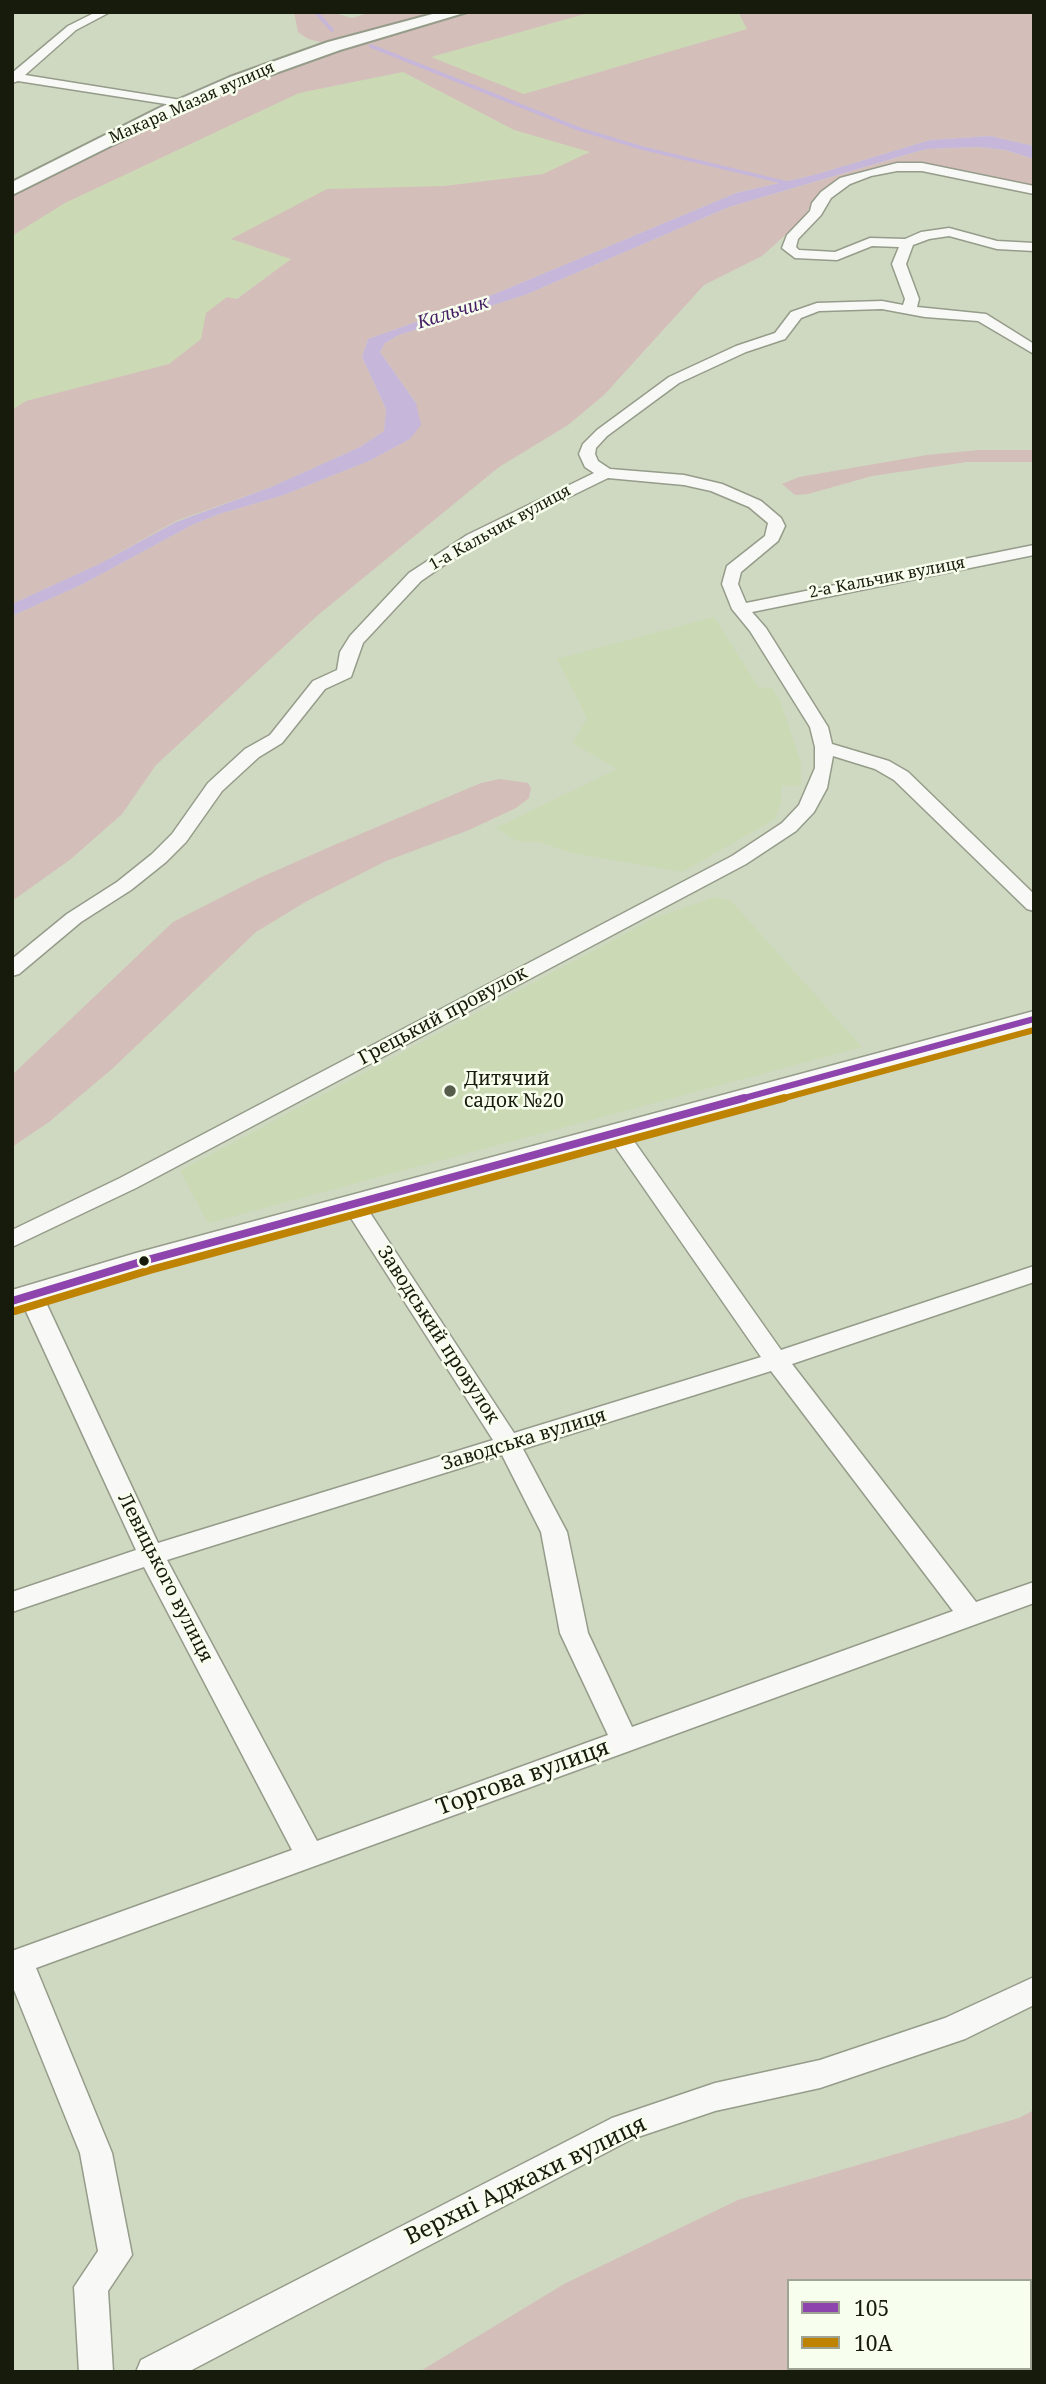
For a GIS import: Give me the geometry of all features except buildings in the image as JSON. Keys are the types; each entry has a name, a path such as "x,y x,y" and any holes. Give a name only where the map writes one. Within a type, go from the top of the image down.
{"main road":[{"name":"Макара Мазая вулиця","path":"12,189 181,104 281,63 459,12"}],"street":[{"path":"14,77 72,28 105,12"},
{"path":"14,77 181,104"},
{"path":"1034,190 922,167 897,167 868,173 845,181 826,195 818,204 816,212 792,238 789,248 795,254 837,256 870,242 908,243 926,235 952,232 997,245 1034,247"},
{"path":"908,243 899,264 912,299 909,310"},
{"path":"1034,350 981,317 865,304 817,307 796,315 780,336 741,349 654,392 589,447 587,454 591,464 606,473 684,480 716,487 742,497 769,514 775,521 776,532 733,570 730,578 732,594 808,708 819,727 824,747 882,765 901,776 1034,905"},
{"name":"1-а Кальчик вулиця","path":"12,970 74,918 124,886 159,858 179,838 215,787 252,753 276,739 319,685 345,673 349,652 356,640 415,577 473,538 606,473"},
{"name":"2-а Кальчик вулиця","path":"740,609 1034,550"},
{"name":"Грецький провулок","path":"12,1239 128,1183 766,845 807,808 818,788 824,768 824,747"},
{"path":"21,1297 1034,1019"},
{"path":"616,1132 776,1361 971,1615"},
{"name":"Заводський провулок","path":"353,1204 509,1445 554,1532 574,1633 625,1741"},
{"name":"Заводська вулиця","path":"12,1602 151,1555 776,1361 1034,1274"},
{"name":"Левицького вулиця","path":"21,1297 151,1555 310,1856"},
{"name":"Торгова вулиця","path":"15,1963 971,1615 1028,1598"},
{"path":"15,1963 96,2153 116,2255 91,2287 96,2372"},
{"name":"Верхні Аджахи вулиця","path":"153,2372 623,2128 715,2097 820,2074 954,2029 1034,1990"}],"shaded area":[{"path":"294,12 331,12 352,18 371,12 455,12 332,45 308,39 298,32"},
{"path":"466,12 592,12 431,57 524,94 747,29 738,12 1034,12 1034,146 990,136 930,140 814,175 736,193 497,293 368,339 362,357 386,409 384,431 360,447 271,487 176,521 101,563 12,604 12,410 26,401 169,364 201,339 206,313 227,297 237,299 291,259 231,239 327,189 444,186 543,174 590,152 514,130 403,72 299,93 65,203 12,236 12,192 60,166 284,64"},
{"path":"592,12 738,12 747,29 524,94 430,57"},
{"path":"403,72 514,130 591,152 543,174 444,186 232,239 291,259 236,299 201,339 169,364 26,401 12,410 12,236 65,203 299,93"},
{"path":"978,147 1005,150 1034,159 1034,189 935,167 885,167 816,199 801,221 762,256 704,285 604,395 568,425 499,467 318,615 156,765 122,814 71,859 12,901 12,616 83,584 192,525 281,496 369,461 410,439 416,403 380,352 385,343 399,335 525,295 729,207 927,149"},
{"path":"979,450 1034,450 1034,462 967,462 872,476 808,494 795,495 782,484 799,477 927,455"},
{"path":"714,617 759,688 771,687 780,701 801,763 801,786 781,785 781,802 775,819 682,872 572,853 539,842 517,841 496,828 617,769 573,743 587,718 557,659"},
{"path":"500,779 528,783 531,788 529,798 516,808 469,830 386,861 307,901 256,932 112,1069 49,1122 12,1147 12,1075 173,922 257,879 332,846 481,783"},
{"path":"714,897 731,901 862,1047 208,1223 180,1171 655,918"},
{"path":"1034,2110 1034,2372 419,2372 564,2284 738,2200 1019,2118"}],"water":[{"name":"Кальчик","path":"990,136 1034,146 1034,159 1005,150 978,147 927,149 729,207 525,295 399,335 385,343 380,352 416,403 421,425 410,439 369,461 281,496 192,525 83,584 12,616 12,604 101,563 176,522 271,487 360,447 384,431 386,409 362,357 368,339 497,293 736,193 814,175 930,140"}],"waterway":[{"path":"316,12 332,30"},
{"path":"371,46 579,129 642,148 787,183"}],"transit line":[{"name":"105","path":"12,1301 147,1260 1034,1019"},
{"name":"10А","path":"15,1311 150,1270 1034,1030"}],"place":[{"name":"Дитячий садок №20","path":"450,1091"}]}
